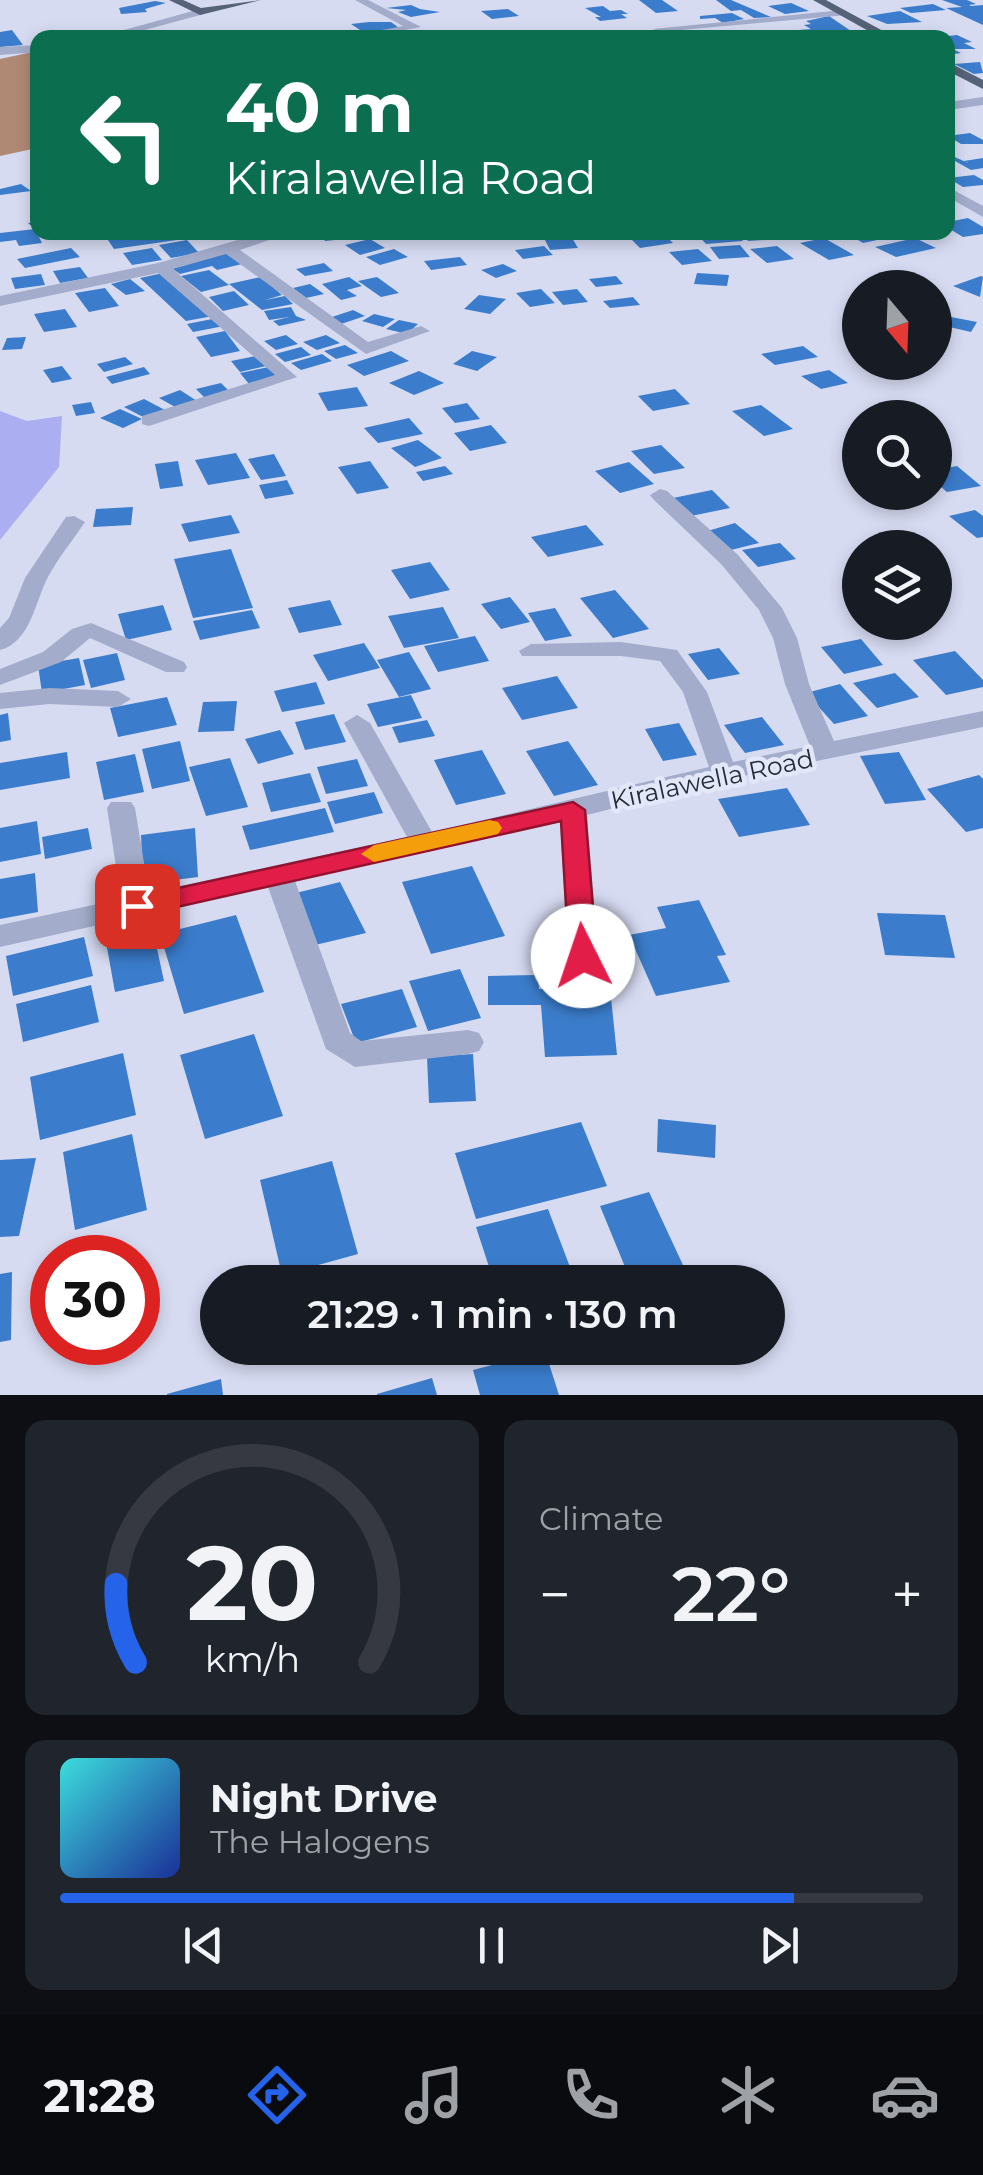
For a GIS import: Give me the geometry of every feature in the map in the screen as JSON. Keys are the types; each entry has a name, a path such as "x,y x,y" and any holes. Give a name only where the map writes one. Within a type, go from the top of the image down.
{"main road":[{"path":"174,0 200,12 256,0"},
{"path":"818,0 876,30"},
{"path":"955,70 983,84"}],"street":[{"path":"360,0 415,27 398,30"},
{"path":"762,4 790,18"},
{"path":"131,30 200,12"},
{"path":"659,29 843,13"},
{"path":"0,51 30,49"},
{"path":"955,105 983,101"},
{"path":"955,195 983,212"},
{"path":"0,301 161,267 256,240"},
{"path":"228,248 366,349 422,331"},
{"path":"149,420 288,377 161,267"},
{"path":"660,496 730,560 770,608 785,638 797,684 826,754"},
{"path":"0,643 20,620 36,578 74,522"},
{"path":"0,678 52,656 80,634 92,630 175,666"},
{"path":"531,650 621,648 668,654 695,692 724,772"},
{"path":"0,701 49,696 118,699"},
{"name":"Kiralawella Road","path":"0,936 573,810 724,772 983,719"},
{"path":"357,724 424,842"},
{"path":"122,808 137,906"},
{"path":"573,810 583,956"},
{"path":"278,875 337,1040 356,1054 468,1042"},
{"name":"Kiralawella Road","path":"0,953 32,930"}],"sand":[{"path":"0,411 27,421 62,416 59,467 0,540"}],"shaded area":[{"path":"30,53 30,150 0,156 0,59"}],"building":[{"path":"639,0 662,0 678,11 656,13"},
{"path":"716,0 731,0 771,17 754,18 741,10 731,11"},
{"path":"942,0 967,0 976,4 971,6 983,5 983,25 946,8 962,7"},
{"path":"155,1 166,3 145,9 147,12 121,14 119,8"},
{"path":"791,3 809,11 785,14 768,6"},
{"path":"933,4 946,10 911,13 900,8"},
{"path":"411,5 440,12 411,17 398,12 406,10 386,8"},
{"path":"603,6 610,11 621,10 628,14 621,14 627,18 600,21 595,17 601,17 585,8"},
{"path":"508,9 519,16 492,19 481,11"},
{"path":"900,11 922,22 887,24 867,16"},
{"path":"732,13 744,19 723,23 715,18 700,19 700,16"},
{"path":"829,16 850,30 799,30 811,29 804,25 811,24 806,21"},
{"path":"391,22 402,30 360,30 351,24"},
{"path":"12,30 23,45 0,47 0,32"},
{"path":"955,35 972,42 964,43 976,49 955,49"},
{"path":"980,62 983,73 974,74 955,64"},
{"path":"970,133 983,140 983,144 961,144 955,135"},
{"path":"955,157 968,163 964,161 983,158 983,168 971,170 955,161"},
{"path":"974,175 983,180 983,185 963,187 955,182 955,177"},
{"path":"21,184 30,191 0,195 0,189"},
{"path":"968,218 983,227 983,234 963,237 955,232 955,221"},
{"path":"30,230 30,240 42,243 19,246 16,240 0,242 0,233"},
{"path":"108,240 177,240 114,249"},
{"path":"187,240 199,253 171,258 159,245"},
{"path":"372,240 385,248 360,255 345,245"},
{"path":"545,240 573,240 578,248 550,250"},
{"path":"632,240 673,243 640,248"},
{"path":"702,240 743,241 706,244"},
{"path":"828,240 854,255 829,260 800,243"},
{"path":"919,240 936,248 896,257 875,247"},
{"path":"740,245 750,257 719,259 710,247"},
{"path":"544,246 553,255 523,259 515,250"},
{"path":"777,246 794,259 767,263 750,249"},
{"path":"71,248 80,257 25,268 17,259"},
{"path":"152,248 162,260 132,265 123,253"},
{"path":"394,249 408,257 380,265 366,257"},
{"path":"698,249 712,261 682,265 669,252"},
{"path":"226,252 242,264 180,274 170,267"},
{"path":"460,257 467,265 431,270 424,261"},
{"path":"324,263 333,271 305,276 296,269"},
{"path":"503,264 517,271 496,278 481,270"},
{"path":"80,267 88,278 60,283 53,271"},
{"path":"209,270 229,285 201,292 181,276"},
{"path":"163,273 213,316 186,321 140,278"},
{"path":"697,273 729,275 727,286 694,284"},
{"path":"41,274 45,285 15,289 11,278"},
{"path":"616,276 623,284 596,287 589,279"},
{"path":"981,276 980,297 953,286"},
{"path":"261,277 282,295 265,300 285,296 293,304 262,310 229,284"},
{"path":"349,277 362,286 347,290 357,296 341,300 322,284"},
{"path":"377,277 399,293 381,297 358,281"},
{"path":"130,279 145,291 126,295 111,284"},
{"path":"310,284 324,294 306,298 293,288"},
{"path":"105,288 119,306 89,312 75,293"},
{"path":"541,289 555,303 530,307 516,293"},
{"path":"577,289 588,302 563,305 552,292"},
{"path":"234,291 249,305 223,311 209,297"},
{"path":"479,295 506,299 490,314 464,309"},
{"path":"633,297 640,305 610,308 603,301"},
{"path":"291,307 296,316 306,320 279,326 273,321 289,317 269,320 264,311"},
{"path":"65,309 77,327 44,332 34,314"},
{"path":"353,310 365,316 338,325 326,319"},
{"path":"374,314 395,319 383,327 362,321"},
{"path":"952,317 977,322 971,332 952,328"},
{"path":"217,318 224,326 193,332 187,324"},
{"path":"399,320 418,324 407,334 386,329"},
{"path":"225,331 240,351 211,357 196,337"},
{"path":"286,335 298,344 276,350 264,341"},
{"path":"326,335 340,343 317,350 303,342"},
{"path":"26,337 22,349 2,350 7,338"},
{"path":"345,345 358,353 336,359 324,351"},
{"path":"803,346 818,357 775,365 761,354"},
{"path":"301,347 311,355 285,362 275,354"},
{"path":"391,351 409,361 364,376 347,365"},
{"path":"472,351 497,357 477,371 453,364"},
{"path":"322,354 332,361 301,370 291,363"},
{"path":"256,356 266,366 240,372 231,361"},
{"path":"125,357 133,364 104,372 97,364"},
{"path":"62,366 72,379 52,383 43,370"},
{"path":"144,367 150,374 112,384 106,377"},
{"path":"269,367 278,378 249,384 240,373"},
{"path":"829,370 848,383 821,389 801,376"},
{"path":"419,371 444,383 414,395 389,383"},
{"path":"221,383 231,393 206,399 196,389"},
{"path":"357,387 368,406 328,411 318,393"},
{"path":"675,389 690,404 653,411 638,396"},
{"path":"180,390 197,401 177,408 159,398"},
{"path":"144,399 165,410 145,418 124,407"},
{"path":"91,402 95,413 76,416 72,405"},
{"path":"467,403 480,419 455,423 442,408"},
{"path":"761,405 793,429 764,436 732,411"},
{"path":"120,409 142,419 123,428 100,418"},
{"path":"409,418 423,434 378,443 364,428"},
{"path":"491,425 507,443 470,451 454,433"},
{"path":"418,440 442,458 415,467 391,448"},
{"path":"661,445 685,468 654,474 631,451"},
{"path":"236,453 250,478 208,485 195,460"},
{"path":"274,454 286,476 261,480 248,459"},
{"path":"178,461 183,486 160,489 155,464"},
{"path":"370,461 389,488 357,494 338,467"},
{"path":"629,462 654,484 620,493 595,471"},
{"path":"445,466 453,474 423,481 416,472"},
{"path":"957,466 981,486 952,491 952,467"},
{"path":"287,480 294,494 265,499 259,485"},
{"path":"712,490 730,508 691,516 673,498"},
{"path":"133,507 131,525 93,527 96,509"},
{"path":"975,510 983,516 983,537 977,538 949,516"},
{"path":"231,515 240,533 189,542 181,524"},
{"path":"735,523 759,543 727,551 704,532"},
{"path":"586,525 604,545 548,557 531,537"},
{"path":"780,543 796,559 758,567 742,550"},
{"path":"231,549 253,608 193,618 174,559"},
{"path":"430,562 450,590 410,599 391,570"},
{"path":"615,590 649,629 613,638 580,598"},
{"path":"510,597 530,622 501,629 481,604"},
{"path":"330,600 342,625 299,633 288,608"},
{"path":"163,605 172,630 126,640 118,614"},
{"path":"443,607 459,638 404,648 388,616"},
{"path":"555,608 572,636 545,641 528,613"},
{"path":"252,610 260,628 200,640 193,621"},
{"path":"475,636 489,661 438,672 424,646"},
{"path":"862,640 883,665 844,674 821,647"},
{"path":"364,643 380,668 328,681 313,655"},
{"path":"719,648 740,674 708,680 688,654"},
{"path":"955,651 983,680 983,687 946,695 913,660"},
{"path":"409,652 431,689 399,697 377,660"},
{"path":"117,653 125,680 91,688 83,660"},
{"path":"79,658 85,685 42,693 38,665"},
{"path":"895,673 919,697 877,708 853,683"},
{"path":"557,676 578,708 522,720 502,688"},
{"path":"316,682 325,704 282,712 274,691"},
{"path":"840,684 868,716 834,724 806,693"},
{"path":"411,695 422,718 378,727 367,704"},
{"path":"167,697 177,725 118,737 110,708"},
{"path":"237,701 234,731 198,732 203,702"},
{"path":"8,713 11,740 0,742 0,715"},
{"path":"334,714 346,742 305,750 295,722"},
{"path":"762,717 784,745 745,753 724,725"},
{"path":"427,720 435,736 399,743 392,727"},
{"path":"679,723 697,755 663,761 645,729"},
{"path":"280,730 294,754 258,764 245,739"},
{"path":"180,741 190,781 152,789 142,749"},
{"path":"568,741 598,785 554,796 526,751"},
{"path":"482,750 506,794 456,805 434,760"},
{"path":"67,752 70,778 0,790 0,763"},
{"path":"899,752 926,800 885,804 860,756"},
{"path":"135,754 144,792 104,800 96,762"},
{"path":"230,758 248,807 206,816 189,767"},
{"path":"357,759 368,786 326,794 317,767"},
{"path":"310,773 321,802 271,812 262,783"},
{"path":"979,775 983,779 983,828 966,832 927,789"},
{"path":"787,788 810,825 739,837 718,799"},
{"path":"374,792 383,813 335,824 327,802"},
{"path":"325,808 334,832 250,850 242,826"},
{"path":"37,821 41,854 0,862 0,828"},
{"path":"88,828 92,849 45,859 42,837"},
{"path":"195,828 198,877 143,884 141,835"},
{"path":"472,866 505,936 431,954 402,882"},
{"path":"35,873 38,912 0,919 0,879"},
{"path":"340,882 366,933 315,945 292,894"},
{"path":"699,900 726,955 717,956 730,982 656,996 629,935 666,928 657,907"},
{"path":"877,913 945,915 955,958 885,955"},
{"path":"236,915 264,992 184,1014 160,934"},
{"path":"151,921 164,981 115,992 104,931"},
{"path":"84,937 93,976 13,996 6,956"},
{"path":"460,969 481,1018 428,1031 409,981"},
{"path":"538,975 539,989 610,988 617,1055 545,1057 541,1005 488,1005 488,976"},
{"path":"91,985 99,1022 23,1042 16,1004"},
{"path":"402,989 417,1027 356,1043 341,1004"},
{"path":"254,1034 283,1116 205,1139 180,1055"},
{"path":"123,1053 136,1115 40,1140 30,1077"},
{"path":"473,1054 476,1101 429,1103 427,1057"},
{"path":"658,1119 716,1125 715,1158 657,1152"},
{"path":"581,1122 607,1186 476,1219 455,1153"},
{"path":"132,1134 147,1210 75,1230 63,1152"},
{"path":"36,1158 19,1236 0,1237 0,1160"},
{"path":"332,1161 358,1254 318,1265 280,1265 260,1180"},
{"path":"649,1192 683,1265 624,1265 600,1206"},
{"path":"548,1209 569,1265 488,1265 476,1227"},
{"path":"12,1272 11,1340 0,1342 0,1274"},
{"path":"492,1365 549,1365 559,1395 480,1395 473,1370"},
{"path":"432,1378 437,1395 377,1395 377,1394"},
{"path":"221,1379 223,1395 167,1395 167,1394"}],"slow traffic":[{"path":"374,854 490,828"}],"route":[{"path":"137,906 573,810 583,956"}]}
